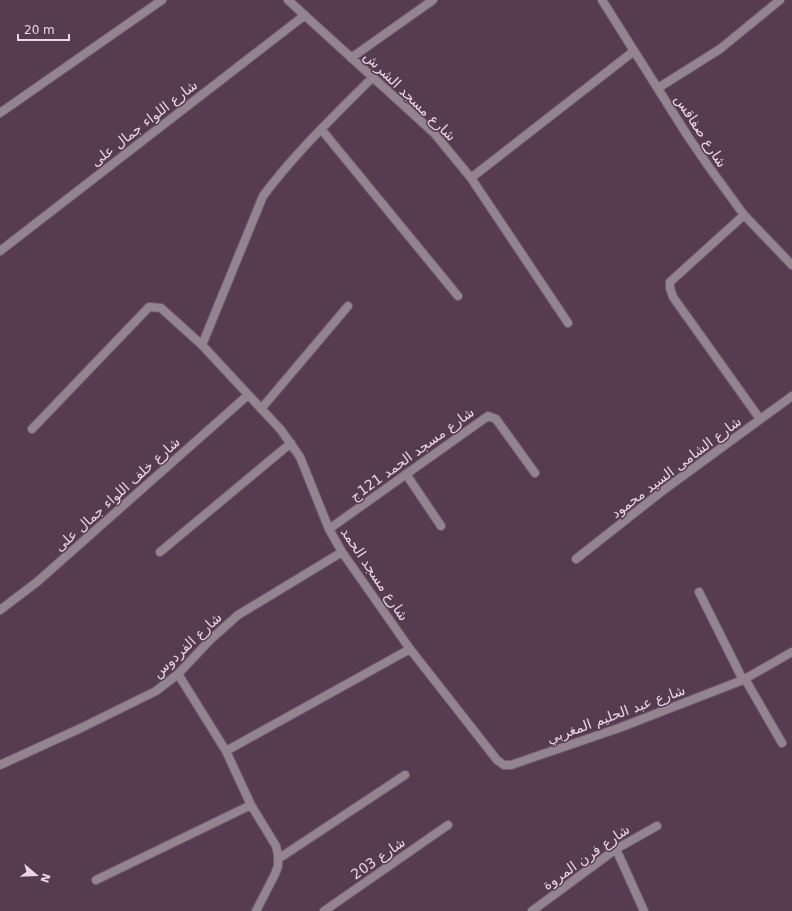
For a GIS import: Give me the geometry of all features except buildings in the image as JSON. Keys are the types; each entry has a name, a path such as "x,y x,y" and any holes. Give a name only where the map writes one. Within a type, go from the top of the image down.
{"street":[{"path":"0,113 162,0"},
{"name":"شارع مسجد الشرش","path":"288,0 434,133 471,178 568,323"},
{"path":"351,58 433,0"},
{"name":"شارع صفاقس","path":"602,0 708,167 744,215 792,265"},
{"path":"658,88 720,49 780,0"},
{"name":"شارع اللواء جمال على","path":"0,251 304,15"},
{"path":"471,178 634,50"},
{"path":"202,345 263,196 273,182 321,129 372,77"},
{"path":"321,129 458,296"},
{"path":"744,215 670,282 670,288 674,297 760,419"},
{"path":"261,409 348,306"},
{"name":"شارع مسجد الحمد","path":"32,429 149,307 161,308 202,345 281,430 291,443 300,457 330,529 342,552 410,649 497,760"},
{"name":"شارع خلف اللواء جمال على","path":"0,610 38,582 248,395"},
{"name":"شارع الشامى السيد محمود","path":"576,559 662,492 792,396"},
{"name":"شارع مسجد الحمد 121ج","path":"330,529 488,416 496,419 535,473"},
{"path":"160,552 291,443"},
{"path":"406,474 441,526"},
{"name":"شارع الفردوس","path":"0,766 156,691 178,674 210,640 238,614 342,552"},
{"path":"699,592 744,679 782,743"},
{"path":"226,751 410,649"},
{"name":"شارع عبد الحليم المغربي","path":"497,760 504,764 511,765 618,728 744,679 792,652"},
{"path":"178,674 226,751 251,805 276,846 278,859 275,874 256,911"},
{"path":"278,859 405,775"},
{"path":"96,880 251,805"},
{"name":"شارع 203","path":"324,911 448,825"},
{"name":"شارع فرن المروة","path":"532,911 616,849 657,826"},
{"path":"616,849 644,911"}]}
